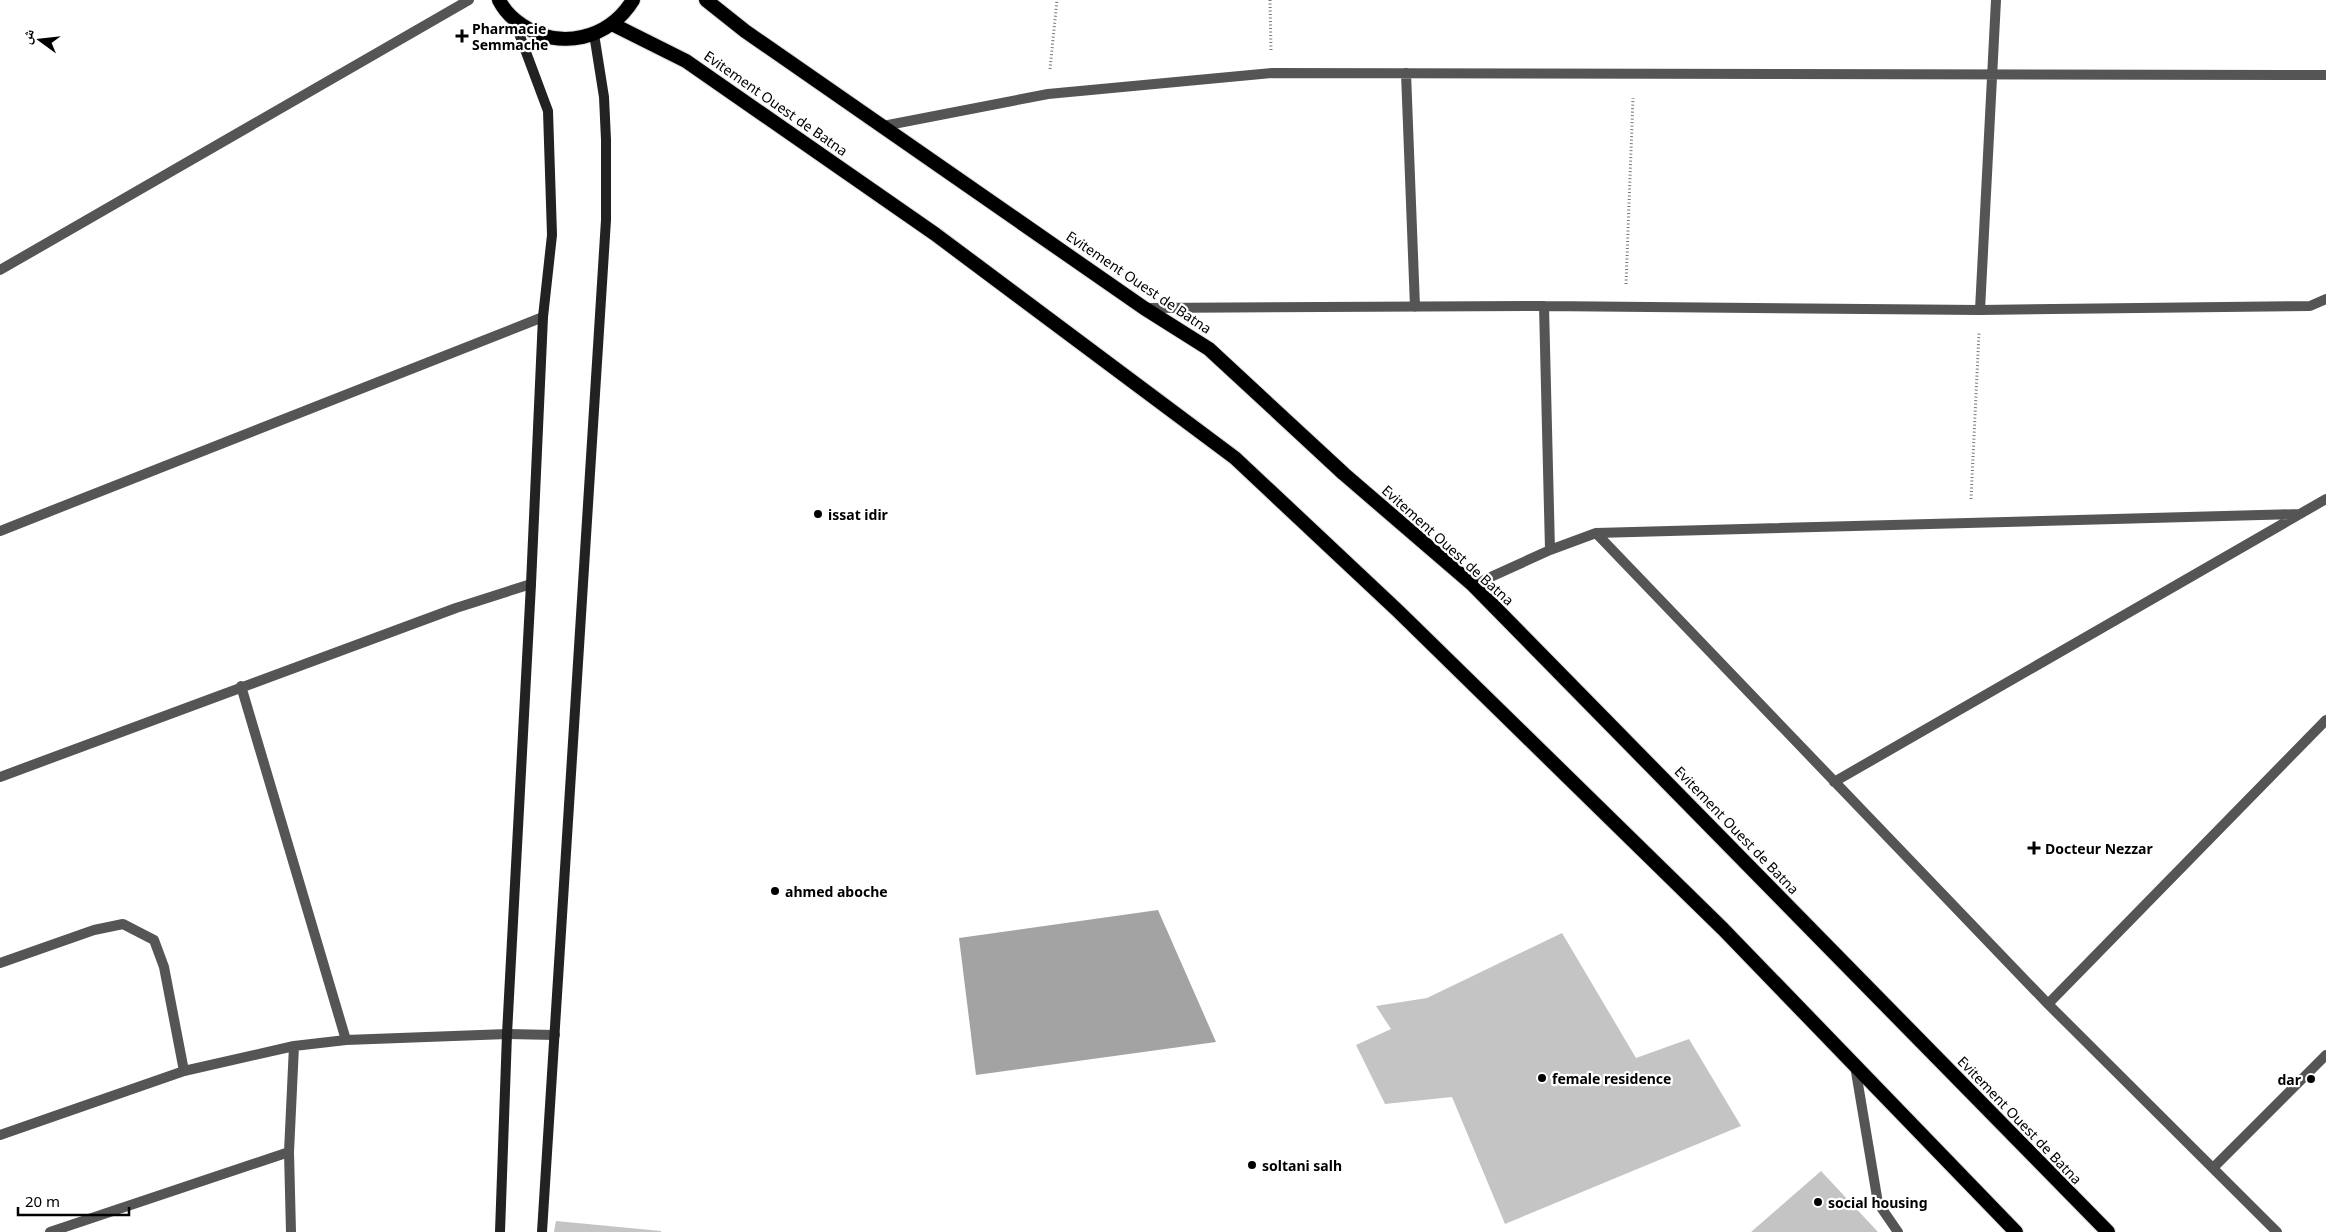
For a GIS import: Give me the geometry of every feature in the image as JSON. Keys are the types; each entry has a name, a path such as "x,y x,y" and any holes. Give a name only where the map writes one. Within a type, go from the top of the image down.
{"highway":[{"path":"499,0 514,20 532,32 552,38 573,39 594,34 612,24 626,11 633,0"},
{"name":"Evitement Ouest de Batna","path":"706,0 745,31 1144,308 1209,349 1344,474 1473,585 2108,1232"},
{"name":"Evitement Ouest de Batna","path":"612,24 694,66 935,234 1235,458 1398,611 1716,922 2016,1232"}],"main road":[{"path":"500,1232 507,1034 543,317 552,235 548,111 514,20"},
{"path":"542,1232 606,220 605,114 594,34"}],"street":[{"path":"0,270 470,0"},
{"path":"1980,310 1994,73 1996,0"},
{"path":"883,126 1048,94 1272,73 2326,75"},
{"path":"1406,73 1415,307"},
{"path":"1144,308 1544,306 1980,310 2310,306 2326,299"},
{"path":"1544,306 1550,550"},
{"path":"0,532 543,317"},
{"path":"1834,782 2326,500"},
{"path":"1473,585 1550,550 1596,533 2300,514"},
{"path":"1596,533 2048,1004 2277,1232"},
{"path":"0,777 241,686 456,608 531,584"},
{"path":"241,686 346,1040"},
{"path":"2048,1004 2326,720"},
{"path":"0,963 94,930 123,924 140,931 154,940 164,967 184,1071"},
{"path":"0,1135 184,1071 294,1046 346,1040 507,1034 555,1035"},
{"path":"292,1232 289,1152 294,1046"},
{"path":"2213,1168 2326,1055"},
{"path":"1855,1066 1878,1203 1898,1232"},
{"path":"50,1232 289,1152"}],"path":[{"path":"1048,94 1057,0"},
{"path":"1270,0 1272,73"},
{"path":"1625,307 1634,74"},
{"path":"1970,524 1980,310"}],"shaded area":[{"path":"1158,910 1216,1042 976,1075 959,938"}],"building":[{"name":"female residence","path":"1562,933 1636,1058 1689,1039 1741,1126 1505,1224 1452,1097 1385,1104 1356,1045 1391,1029 1376,1006 1427,998"},
{"name":"social housing","path":"1821,1171 1878,1232 1751,1232"},
{"path":"556,1221 661,1231 661,1232 554,1232"}],"place":[{"name":"Pharmacie Semmache","path":"462,36"},
{"name":"issat idir","path":"818,514"},
{"name":"Docteur Nezzar","path":"2034,848"},
{"name":"ahmed aboche","path":"775,891"},
{"name":"female residence","path":"1542,1078"},
{"name":"dar","path":"2311,1079"},
{"name":"soltani salh","path":"1252,1165"},
{"name":"social housing","path":"1818,1202"}]}
